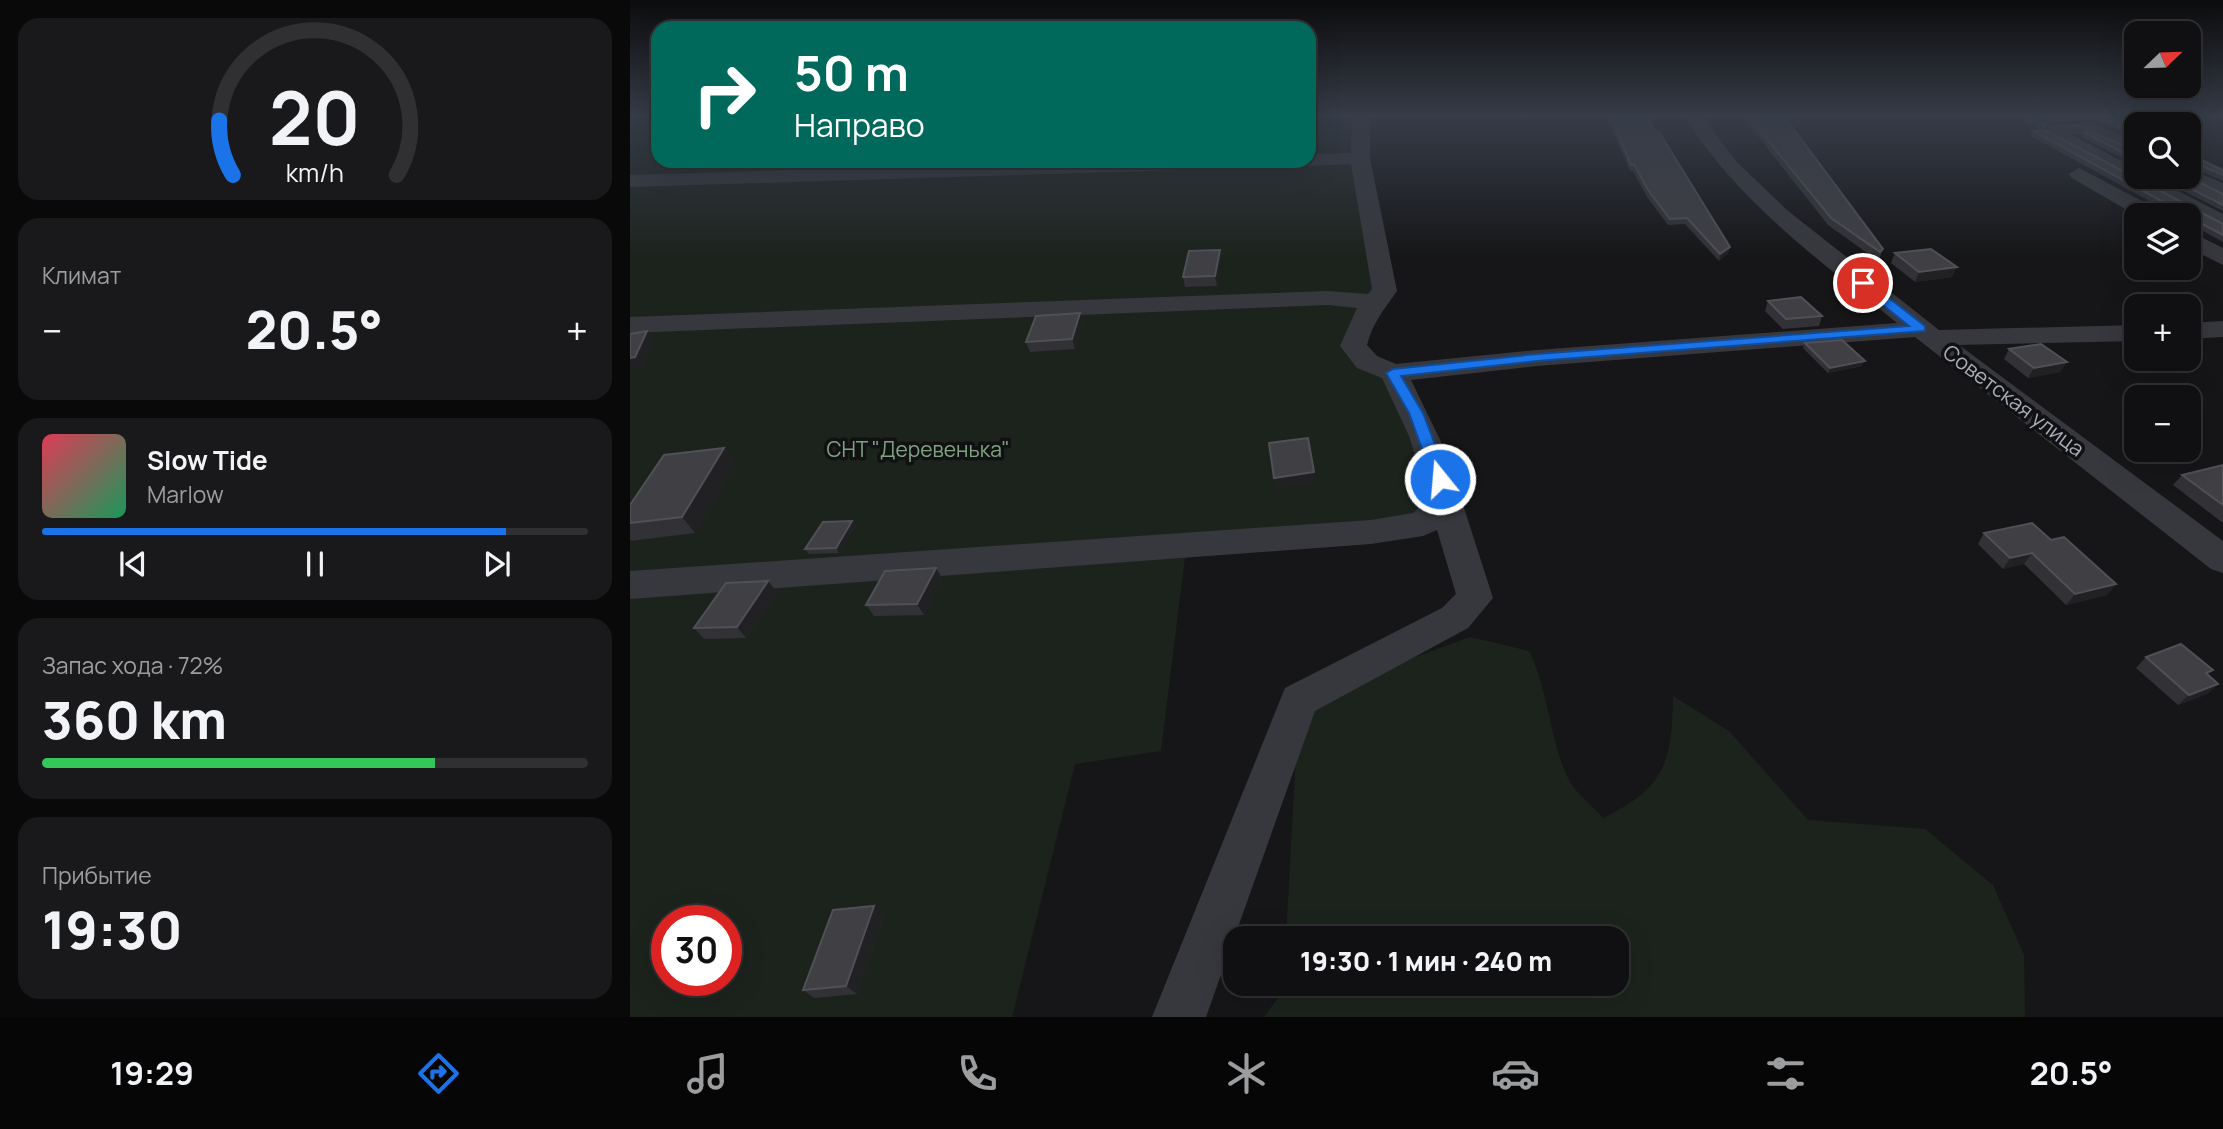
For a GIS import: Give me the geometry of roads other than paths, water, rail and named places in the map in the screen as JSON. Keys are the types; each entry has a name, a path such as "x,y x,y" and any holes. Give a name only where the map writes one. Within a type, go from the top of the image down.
{"street":[{"path":"1361,163 1385,291 1372,302 1359,323 1353,346 1367,362 1393,373 1537,358 1926,334 2124,333"},
{"name":"Советская улица","path":"1730,163 1757,194 1926,334 2223,560"},
{"path":"630,181 1052,168"},
{"path":"2079,174 2130,203"},
{"path":"2201,181 2223,191"},
{"path":"2159,189 2223,223"},
{"path":"2201,245 2223,258"},
{"path":"630,326 1328,298 1372,302"},
{"path":"2201,330 2223,329"},
{"path":"1179,1017 1299,700 1455,618 1475,597 1435,457 1416,413 1393,373"},
{"path":"630,585 1371,532 1423,524 1446,502"}],"park label":[{"name":"СНТ \"Деревенька\"","path":"918,449"}]}
